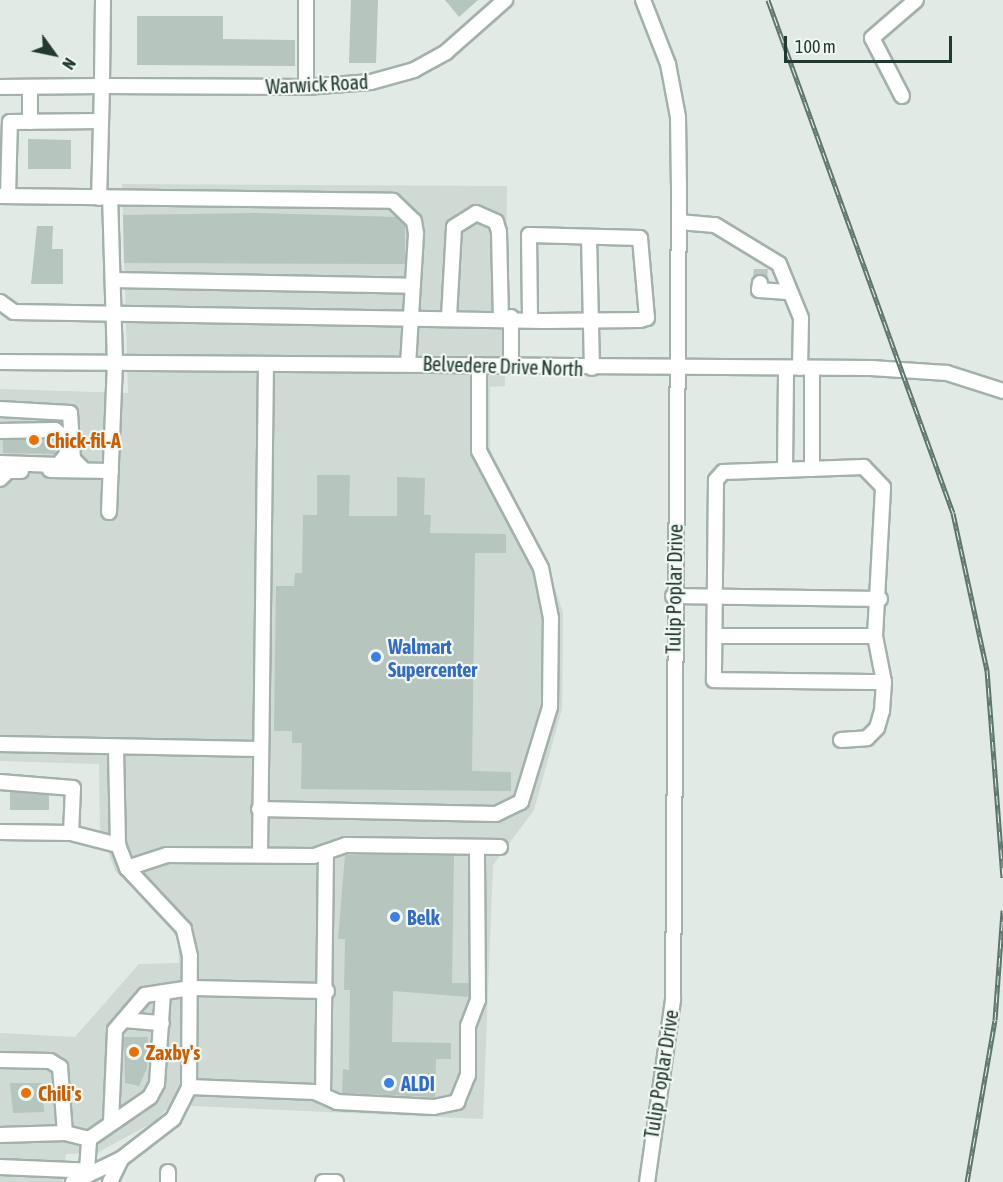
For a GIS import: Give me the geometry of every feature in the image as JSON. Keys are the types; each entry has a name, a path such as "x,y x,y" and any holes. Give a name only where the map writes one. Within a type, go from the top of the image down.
{"street":[{"path":"103,0 101,121 105,198 113,280 115,363 109,512"},
{"path":"306,0 306,87"},
{"name":"Warwick Road","path":"0,87 306,87 371,82 414,70 446,52 505,0"},
{"name":"Tulip Poplar Drive","path":"643,0 668,64 678,117 679,222 673,596 673,1000 647,1182"},
{"path":"902,96 872,38 916,0"},
{"path":"30,87 30,122"},
{"path":"101,121 10,122 4,196 393,201 414,221 408,363"},
{"path":"449,318 454,227 476,213 496,222 500,232 511,366"},
{"path":"679,222 715,225 761,258 779,264 801,318 812,469"},
{"path":"0,302 14,312 411,318 506,317 530,319 591,320 647,318 640,238 529,235 530,319"},
{"path":"589,237 592,368"},
{"path":"113,280 413,286"},
{"path":"759,283 759,290 790,292"},
{"name":"Belvedere Drive North","path":"0,362 408,363 592,368 806,368 947,373 1003,391"},
{"path":"260,854 258,749 266,364"},
{"path":"259,809 496,814 521,802 550,707 550,618 541,568 479,451 479,365"},
{"path":"785,470 786,368"},
{"path":"0,409 70,413 78,464"},
{"path":"0,431 56,430 66,439 67,454 58,465 0,463"},
{"path":"0,479 8,471 61,470 78,464 111,471"},
{"path":"841,740 867,738 877,729 884,682 875,636 880,599 882,487 877,475 864,468 723,472 716,480 714,680 884,682"},
{"path":"673,596 880,599"},
{"path":"715,636 875,636"},
{"path":"0,744 258,749"},
{"path":"73,1182 121,1159 173,1119 189,1087 190,988 184,929 127,868 118,845 116,747"},
{"path":"0,782 74,788 71,833"},
{"path":"0,832 71,833 118,845"},
{"path":"127,868 167,855 326,852 346,844 500,847"},
{"path":"189,1087 323,1095 337,1102 434,1107 457,1102 465,1091 468,1026 478,1000 477,847"},
{"path":"323,1095 327,991 326,852"},
{"path":"111,1122 115,1030 145,995 190,988 327,991"},
{"path":"89,1139 111,1122 136,1108 157,1084 163,992"},
{"path":"124,1020 162,1023"},
{"path":"0,1060 50,1061 60,1067 65,1132"},
{"path":"111,1094 136,1108"},
{"path":"0,1135 65,1132 89,1139"},
{"path":"89,1139 92,1174"},
{"path":"110,1182 121,1159"},
{"path":"0,1167 92,1174"},
{"path":"323,1182 336,1182"}],"shaded area":[{"path":"122,184 507,186 505,386 490,387 490,450 543,552 563,613 562,709 534,810 493,865 483,1119 170,1105 156,1121 97,1153 66,1154 63,1182 0,1182 0,1033 75,1037 139,964 179,963 178,940 164,916 115,871 100,829 99,764 0,761 0,389 128,393"}],"building":[{"path":"351,0 378,0 376,63 349,63"},
{"path":"445,0 478,0 459,17"},
{"path":"137,16 223,16 223,39 295,40 295,66 137,65"},
{"path":"28,139 71,140 71,169 28,169"},
{"path":"258,213 397,217 405,225 405,264 124,263 123,215"},
{"path":"37,226 53,226 52,249 63,249 63,284 31,284"},
{"path":"52,439 56,454 3,453 3,440"},
{"name":"Walmart Supercenter","path":"317,475 350,475 349,516 397,516 397,477 425,478 424,515 431,515 430,533 506,534 506,553 475,553 472,771 511,772 511,791 301,789 302,743 292,743 292,731 274,731 276,586 294,586 295,573 302,573 303,515 317,515"},
{"path":"10,792 49,795 49,810 10,810"},
{"name":"Belk","path":"345,855 454,855 452,983 469,983 469,997 393,991 392,1042 451,1043 451,1059 436,1059 435,1097 342,1093 343,1069 349,1070 350,990 344,990 345,939 338,939"},
{"name":"Zaxby's","path":"124,1037 148,1037 147,1068 139,1086 125,1083"},
{"name":"Chili's","path":"10,1083 42,1083 44,1112 13,1113"}],"tunnel":[{"path":"760,283 761,262"}],"railway":[{"path":"768,0 953,513 987,670 1003,877"},
{"path":"967,1182 995,1020 1003,910"}],"place":[{"name":"Chick-fil-A","path":"34,440"},
{"name":"Walmart Supercenter","path":"376,657"},
{"name":"Belk","path":"395,917"},
{"name":"Zaxby's","path":"134,1052"},
{"name":"ALDI","path":"389,1083"},
{"name":"Chili's","path":"26,1093"}]}
